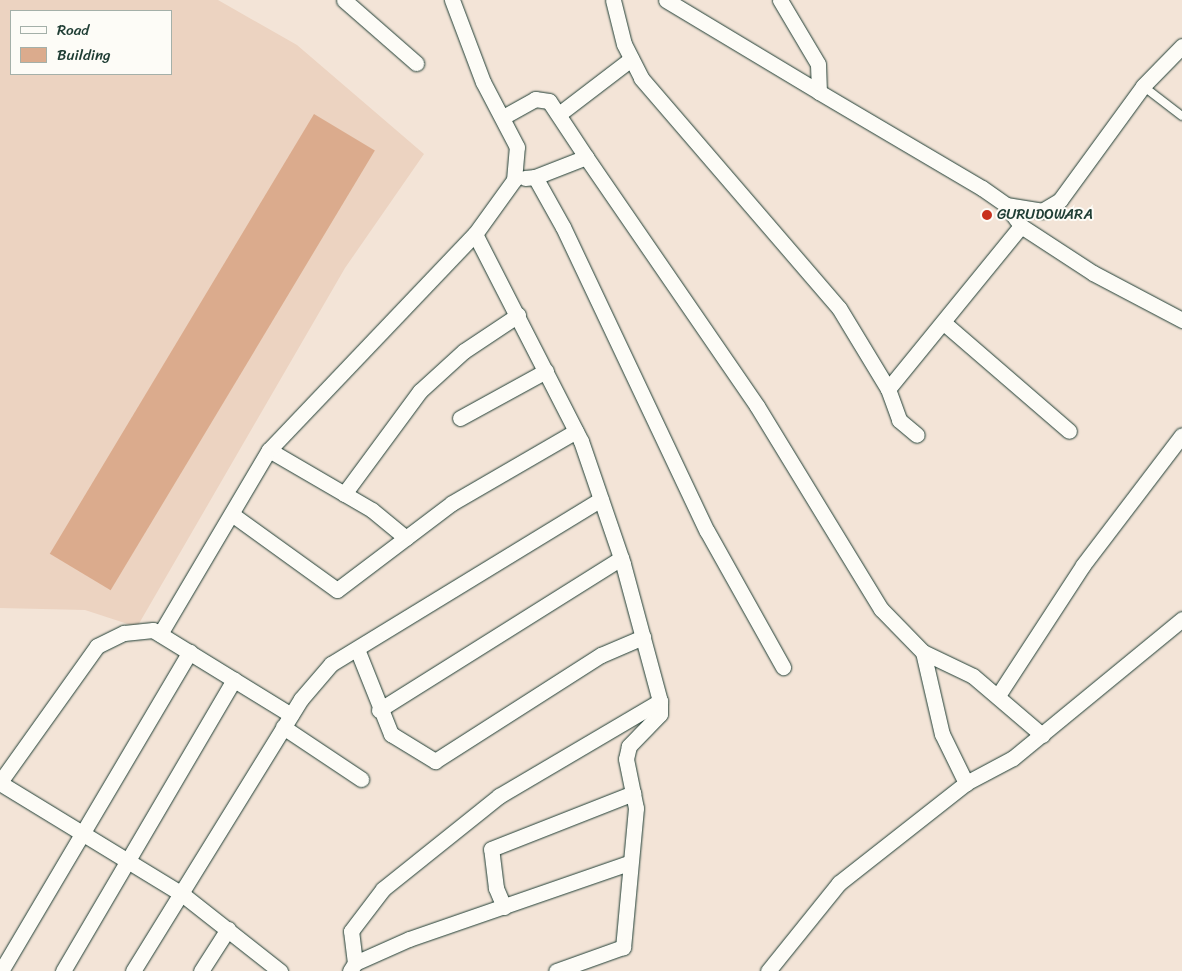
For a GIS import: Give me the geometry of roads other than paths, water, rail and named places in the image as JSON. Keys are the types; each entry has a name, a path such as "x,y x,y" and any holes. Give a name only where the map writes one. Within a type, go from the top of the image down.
{"street":[{"path":"344,0 416,63"},
{"path":"160,634 233,515 270,450 475,234 514,180 517,147 483,82 452,0"},
{"path":"613,0 631,59 641,78 839,308 888,389 899,420 917,435"},
{"path":"666,0 1006,205 1042,211 1060,200 1143,86 1182,46"},
{"path":"780,0 818,64 819,92"},
{"path":"559,114 631,59"},
{"path":"503,117 544,98 559,114 586,157 756,406 859,578 887,615 923,652 998,694 1042,735"},
{"path":"514,180 535,177 586,157"},
{"path":"535,177 707,531 783,667"},
{"path":"1006,205 1021,226 1093,273 1182,320"},
{"path":"888,389 944,323 1021,226"},
{"path":"475,234 576,430 621,558 660,701 652,727 629,746 626,759 636,808 628,863 623,947 556,971"},
{"path":"344,494 420,391 464,351 518,316"},
{"path":"944,323 1069,431"},
{"path":"460,418 546,371"},
{"path":"233,515 337,590 452,503 576,430"},
{"path":"998,694 1082,565 1182,435"},
{"path":"270,450 344,494 406,538"},
{"path":"133,971 287,721 331,664 601,499"},
{"path":"379,710 621,558"},
{"path":"768,971 839,882 966,783 992,772 1042,735 1182,619"},
{"path":"280,971 182,894 126,864 82,833 0,783 97,646 124,633 154,630 234,680 362,780"},
{"path":"357,648 379,710 391,734 435,761 601,656 643,637"},
{"path":"1,971 190,652"},
{"path":"923,652 942,734 966,783"},
{"path":"63,971 234,680"},
{"path":"628,863 409,939 352,967 351,932 383,889 499,796 660,701"},
{"path":"504,907 496,888 491,849 633,793"},
{"path":"201,971 228,930"}],"lane":[{"path":"1143,86 1182,116"}],"place":[{"name":"GURUDOWARA","path":"987,215"}]}
